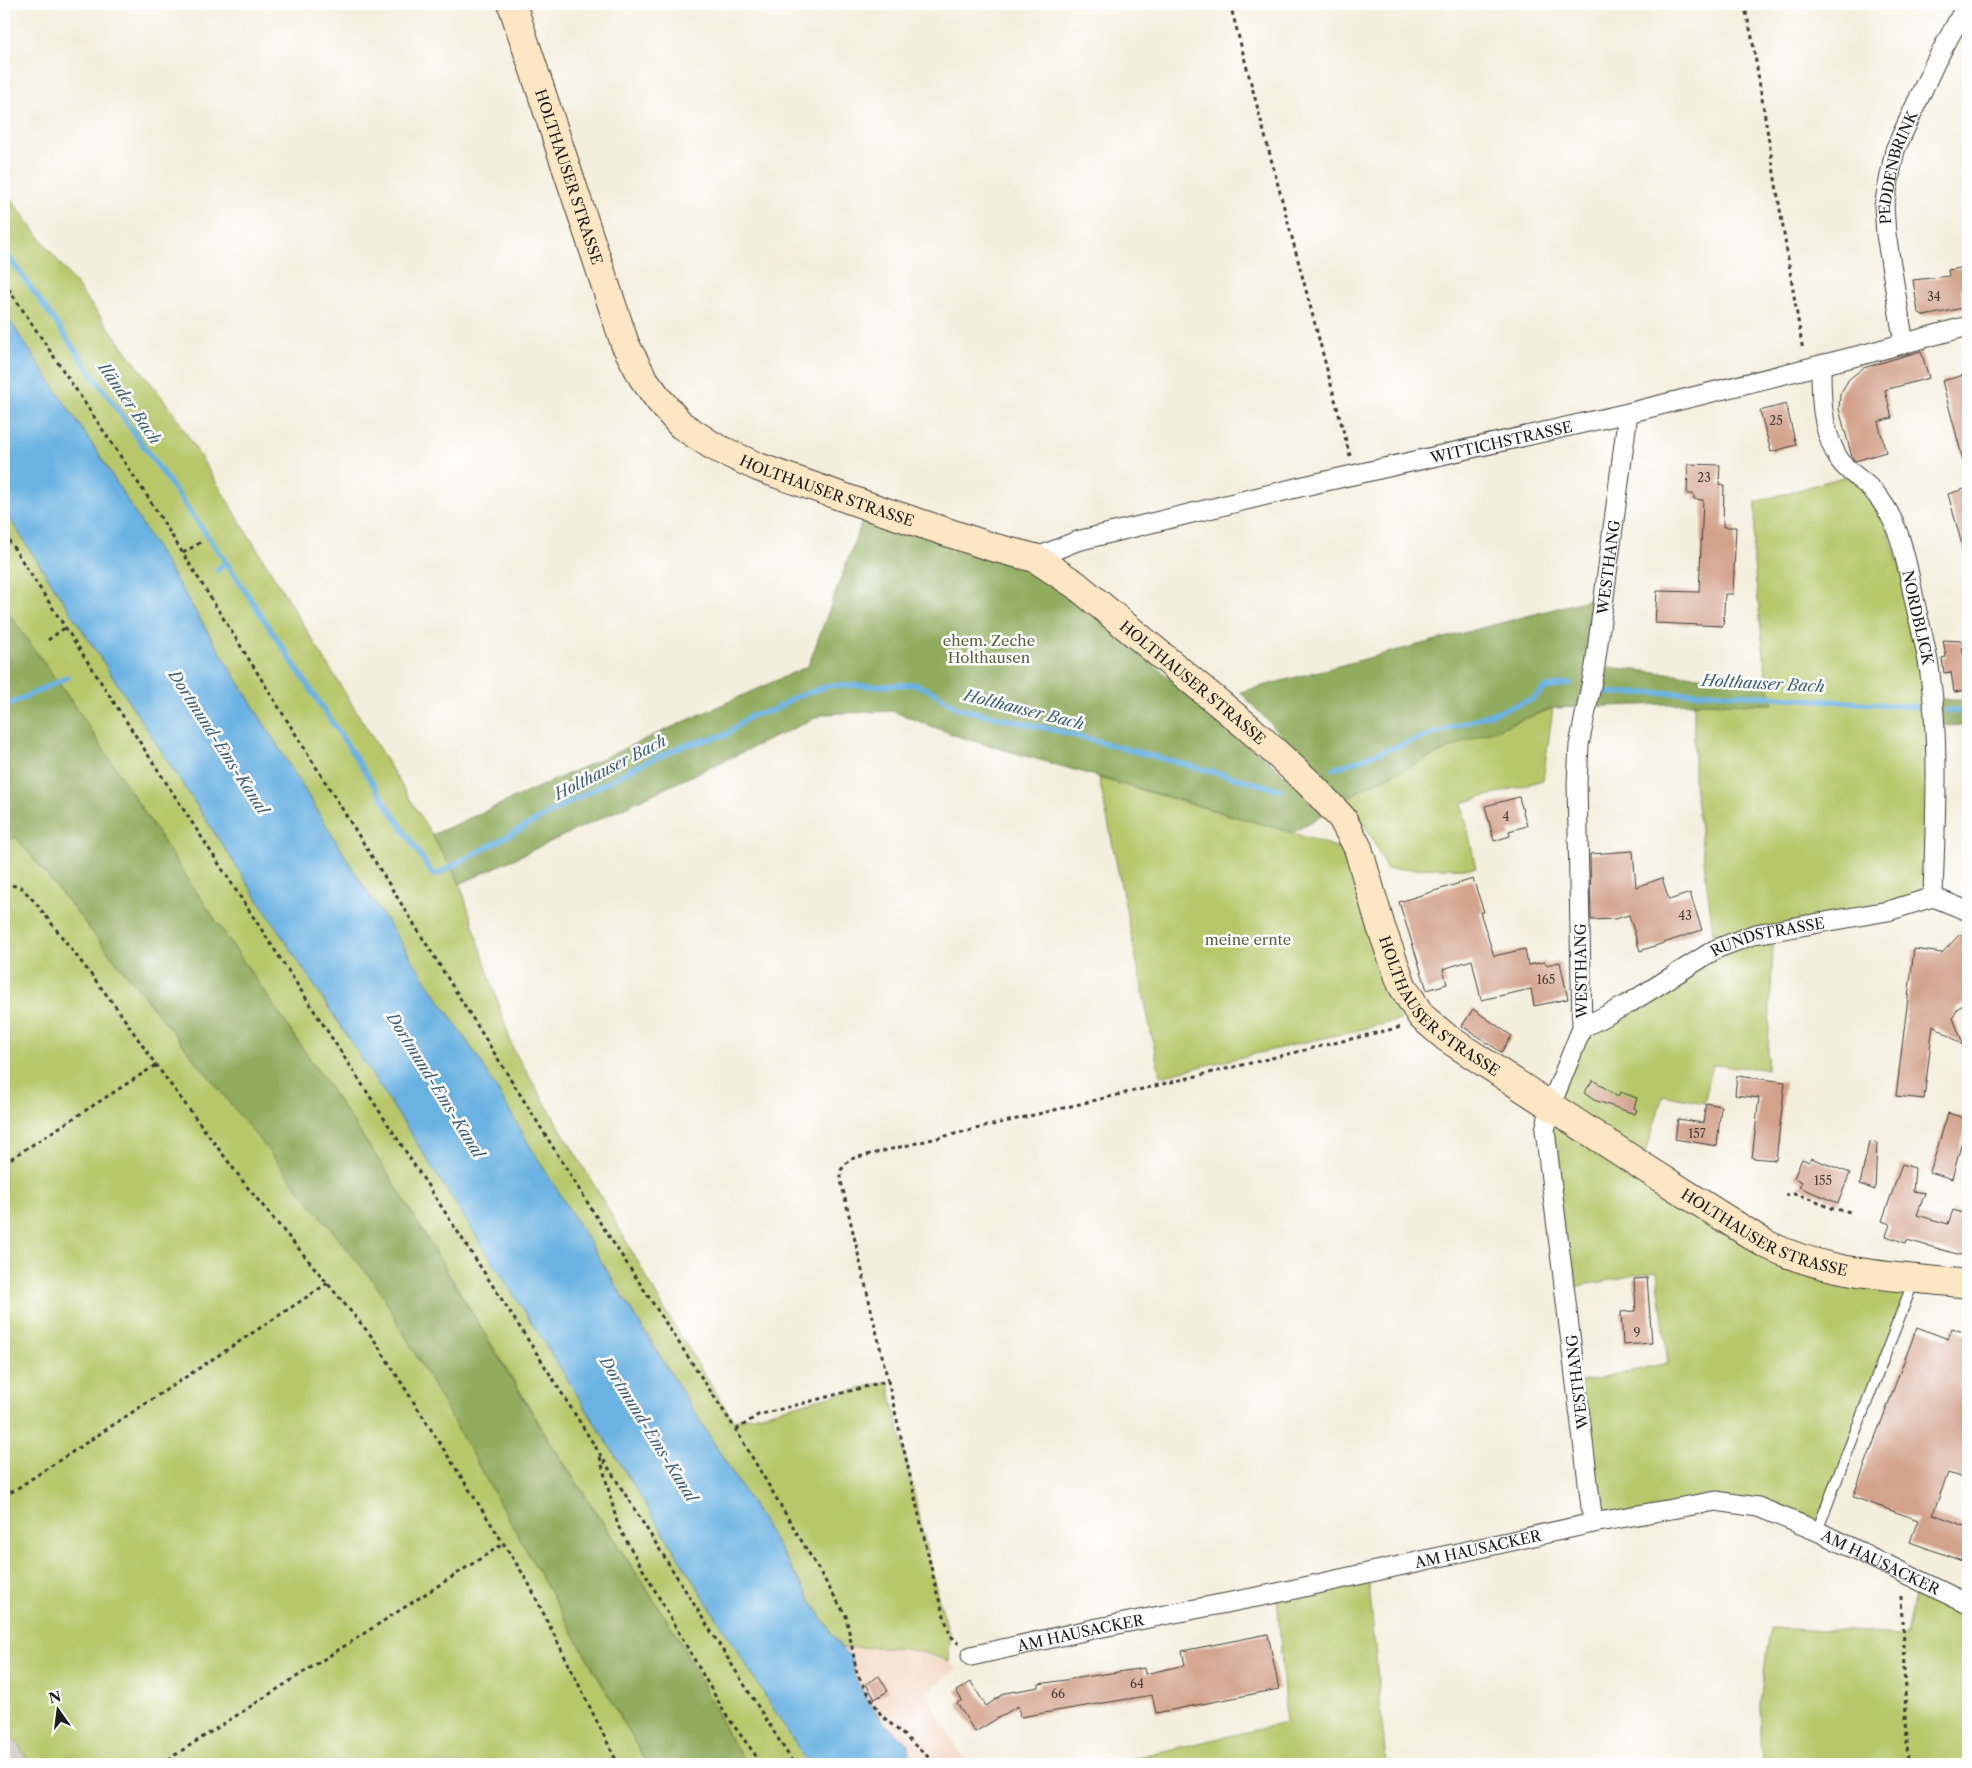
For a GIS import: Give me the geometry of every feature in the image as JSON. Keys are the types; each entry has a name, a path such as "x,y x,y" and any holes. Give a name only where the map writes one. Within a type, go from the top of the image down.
{"street":[{"name":"HOLTHAUSER STRASSE","path":"512,4 625,344 643,378 682,425 713,446 758,467 983,544 1035,558 1076,585 1249,728 1310,783 1342,818 1358,848 1381,928 1402,985 1422,1016 1447,1038 1642,1166 1764,1243 1782,1252 1836,1269 1968,1284"},
{"name":"PEDDENBRINK","path":"1904,344 1886,234 1884,206 1894,150 1935,63 1968,4"},
{"name":"WITTICHSTRASSE","path":"1035,558 1077,540 1355,474 1628,413 1904,344 1968,326"},
{"name":"NORDBLICK","path":"1814,367 1823,413 1836,455 1853,474 1876,494 1891,518 1898,534 1924,641 1930,672 1934,719 1936,806 1934,897"},
{"name":"WESTHANG","path":"1593,1523 1578,1383 1545,1130 1551,1106 1582,1028 1577,783 1579,746 1594,666 1628,413"},
{"path":"1934,897 1968,911"},
{"name":"RUNDSTRASSE","path":"1582,1028 1628,1004 1716,948 1774,929 1888,910 1934,897"},
{"name":"AM HAUSACKER","path":"971,1656 1093,1629 1296,1589 1593,1523 1716,1501 1758,1507 1818,1531 1968,1604"}],"lane":[{"path":"1818,1531 1915,1278"}],"path":[{"path":"1230,4 1355,474"},
{"path":"1744,4 1752,37 1814,367"},
{"path":"4,282 92,412 183,553 599,1220 736,1430 846,1616 857,1674 866,1692 881,1715 936,1764"},
{"path":"4,533 536,1352 794,1764"},
{"path":"183,553 201,542"},
{"path":"48,640 66,627"},
{"path":"4,884 21,887 35,902 116,1007 156,1065 248,1188 373,1338 528,1582 618,1764"},
{"path":"971,1656 950,1635 937,1593 841,1181 842,1170 850,1159 1403,1027 1422,1016"},
{"path":"4,1163 156,1065"},
{"path":"1785,1195 1794,1194 1815,1200 1829,1208 1851,1212"},
{"path":"4,1497 328,1283"},
{"path":"736,1430 758,1416 888,1381"},
{"path":"599,1453 618,1526 726,1715 762,1764"},
{"path":"161,1764 503,1544"},
{"path":"1901,1596 1908,1764"}],"shaded area":[{"path":"841,1648 899,1648 934,1654 957,1669 925,1693 967,1764 914,1764 907,1743 885,1724 862,1691 854,1675 851,1657"},
{"path":"4,1715 36,1764 4,1764"}],"green space":[{"path":"4,190 173,412 432,835 460,884 513,1049 607,1207 671,1321 733,1420 888,1381 937,1593 950,1635 949,1662 923,1652 896,1648 841,1648 539,1161 480,1061 364,887 100,456 4,312"},
{"path":"1853,474 1876,494 1924,641 1933,897 1774,929 1767,1069 1713,1065 1704,1103 1663,1095 1642,1166 1782,1252 1915,1278 1817,1531 1716,1501 1593,1523 1577,1383 1668,1363 1657,1271 1569,1288 1549,1114 1582,1028 1715,948 1694,782 1694,703 1772,704 1767,683 1753,555 1756,502"},
{"path":"4,510 409,1131 556,1361 808,1764 747,1764 731,1741 678,1637 553,1446 390,1177 193,887 81,715 4,607"},
{"name":"ehem. Zeche Holthausen","path":"866,511 1034,564 1328,811 1293,833 960,737 892,711 824,714 460,884 432,835 808,666"},
{"path":"1599,597 1595,666 1767,683 1773,704 1694,703 1553,708 1463,742 1367,786 1344,800 1240,692"},
{"path":"4,607 81,715 193,887 390,1177 552,1446 678,1637 731,1741 747,1764 647,1764 377,1286 16,837 4,841"},
{"path":"1932,694 1950,700 1968,700 1968,725 1935,726"},
{"path":"1553,708 1543,780 1462,803 1476,868 1386,869 1364,824 1344,800 1367,786 1463,742"},
{"name":"meine ernte","path":"1099,778 1293,833 1345,850 1401,1020 1160,1076"},
{"path":"16,837 377,1286 647,1764 31,1764 4,1724 4,841"},
{"path":"1368,1573 1386,1764 1106,1764 1286,1723 1277,1593"},
{"path":"1918,1581 1968,1604 1968,1764 1762,1764 1760,1703 1770,1628 1907,1635"}],"water":[{"name":"Dortmund-Ems-Kanal","path":"4,312 100,456 364,887 480,1061 539,1161 824,1621 841,1648 851,1657 854,1675 869,1702 885,1724 907,1743 914,1764 808,1764 556,1361 409,1131 4,510"}],"building":[{"path":"1968,267 1968,286 1961,287 1963,308 1924,316 1918,312 1913,280 1949,276 1948,270"},
{"path":"1921,351 1929,378 1885,390 1892,418 1878,422 1886,452 1855,461 1852,457 1839,409 1840,394 1849,379 1863,368"},
{"path":"1968,374 1968,459 1963,460 1942,381"},
{"path":"1786,404 1796,445 1771,452 1760,411"},
{"path":"1688,464 1720,465 1719,484 1724,485 1723,527 1736,527 1733,594 1725,594 1723,626 1655,623 1657,591 1699,592 1703,500 1694,499 1694,494 1687,494"},
{"path":"1968,488 1968,551 1964,552 1948,494"},
{"path":"1943,640 1962,641 1963,653 1968,652 1968,690 1954,692 1951,672 1944,673 1942,658 1946,657"},
{"path":"1519,797 1527,826 1509,831 1510,836 1494,841 1485,806"},
{"path":"1633,851 1636,887 1662,878 1669,900 1690,893 1702,930 1640,951 1629,915 1615,919 1591,920 1590,854"},
{"path":"1473,879 1484,912 1480,912 1494,956 1525,949 1528,965 1545,962 1546,965 1560,962 1568,999 1534,1006 1531,989 1481,1000 1472,960 1443,969 1447,984 1427,990 1399,902"},
{"path":"1960,934 1968,942 1968,1002 1958,1008 1953,1018 1964,1046 1933,1025 1924,1099 1896,1096 1914,949 1942,953"},
{"path":"1473,1009 1512,1036 1501,1052 1462,1026"},
{"path":"1737,1076 1785,1082 1776,1160 1752,1158 1759,1098 1735,1095"},
{"path":"1593,1080 1618,1097 1620,1092 1637,1098 1634,1108 1637,1110 1635,1114 1594,1100 1584,1093"},
{"path":"1706,1103 1721,1106 1717,1146 1675,1139 1678,1119 1703,1123"},
{"path":"1948,1113 1968,1119 1952,1179 1930,1172"},
{"path":"1869,1142 1877,1143 1875,1190 1860,1184"},
{"path":"1811,1158 1850,1173 1838,1203 1799,1187 1802,1182 1794,1178 1802,1159 1809,1162"},
{"path":"1902,1164 1915,1168 1913,1191 1925,1193 1917,1215 1948,1224 1953,1210 1968,1215 1968,1257 1907,1240 1906,1243 1886,1236 1890,1224 1882,1221"},
{"path":"1647,1278 1652,1343 1623,1345 1621,1312 1636,1311 1634,1279"},
{"path":"1917,1327 1948,1339 1952,1328 1968,1334 1968,1480 1948,1473 1933,1514 1968,1527 1968,1544 1962,1561 1910,1542 1918,1520 1853,1497"},
{"path":"1268,1634 1279,1689 1156,1713 1152,1695 1020,1717 1018,1706 975,1732 957,1703 962,1700 956,1691 971,1682 986,1706 1005,1693 1039,1687 1039,1684 1144,1668 1145,1674 1185,1665 1182,1651"},
{"path":"879,1676 888,1691 875,1699 866,1684"}],"waterway":[{"name":"Iländer Bach","path":"4,250 226,562 217,570"},
{"name":"Holthauser Bach","path":"226,562 434,876 635,767 686,745 726,735 750,716 774,710 793,698 831,685 884,686 915,684 937,694 957,708 1058,731 1281,790"},
{"name":"Holthauser Bach","path":"4,707 68,677"},
{"name":"Holthauser Bach","path":"1333,769 1533,699 1545,688 1571,683"},
{"name":"Holthauser Bach","path":"1605,693 1717,693 1919,707"},
{"name":"Holthauser Bach","path":"1946,711 1968,711"}]}
